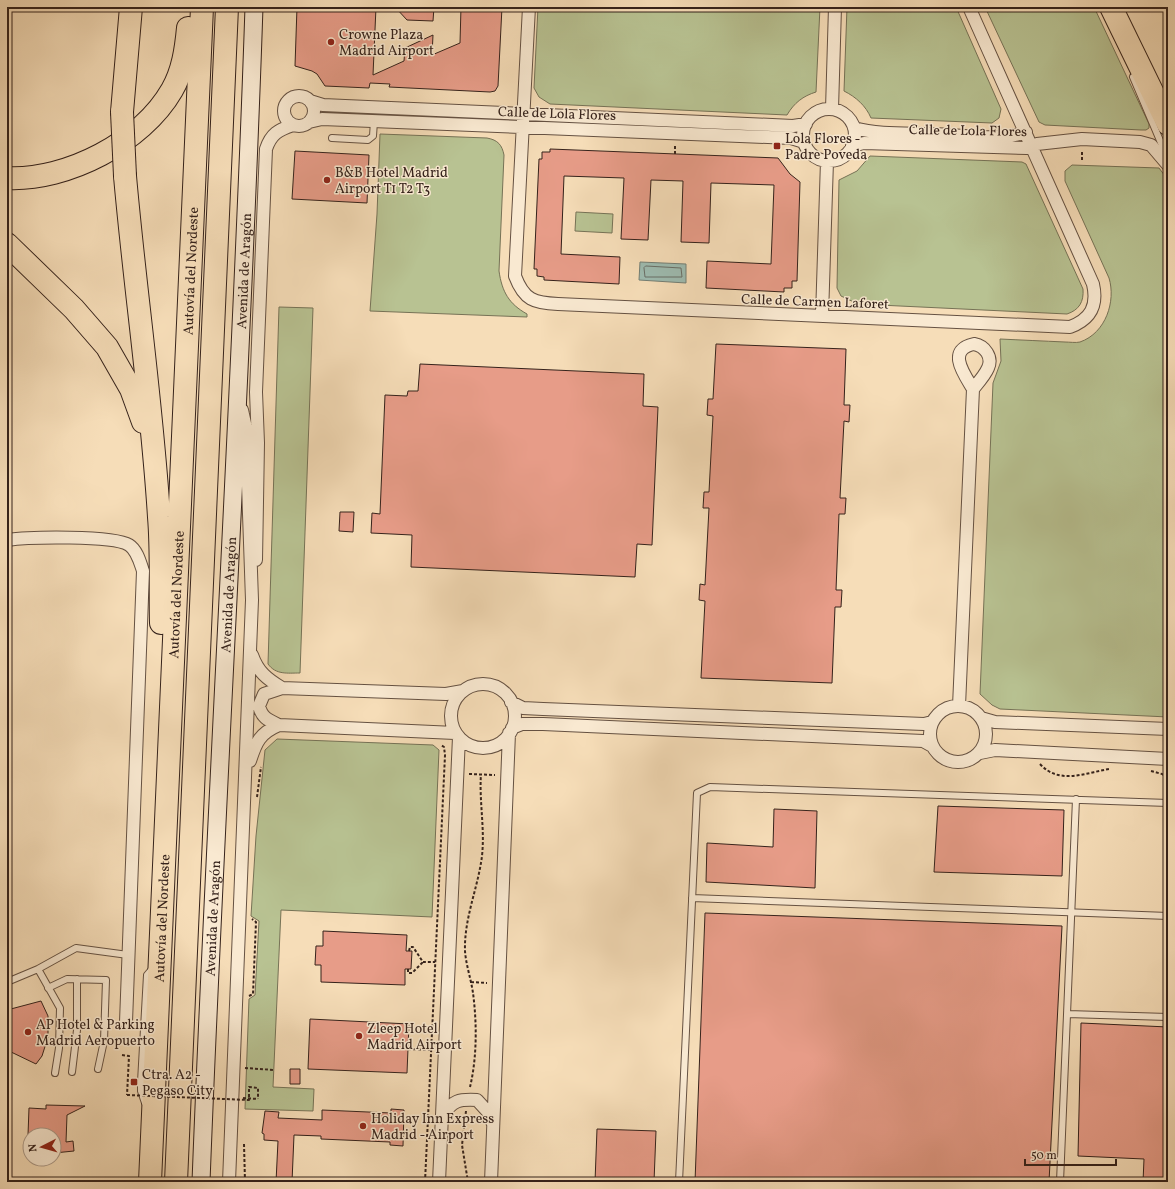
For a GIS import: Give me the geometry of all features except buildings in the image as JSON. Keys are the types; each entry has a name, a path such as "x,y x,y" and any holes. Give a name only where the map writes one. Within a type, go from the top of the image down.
{"highway":[{"path":"131,7 122,112 125,176 146,368 160,518 163,886"},
{"path":"7,178 18,178 55,172 102,154 128,137 150,119 172,90 179,73 186,51 191,7"},
{"name":"Autovía del Nordeste","path":"150,1182 202,7"},
{"name":"Autovía del Nordeste","path":"176,1182 227,7"},
{"path":"1113,12 1168,124"},
{"path":"7,172 55,172"},
{"path":"7,244 74,309 98,336 107,347 131,389 145,426 160,518"}],"street":[{"name":"Avenida de Aragón","path":"201,1182 213,888 238,388 254,7"},
{"path":"252,69 260,41 261,7"},
{"name":"Calle de Carmen Laforet","path":"529,7 514,276 520,290 529,299 544,304 1070,327 1081,323 1094,306 1096,296 1094,284 969,7"},
{"path":"832,109 835,7"},
{"path":"298,95 310,101 314,112 309,122 303,126 293,125 286,119 284,115 284,106 289,98 298,95"},
{"name":"Calle de Lola Flores","path":"310,101 323,105 793,126 806,124"},
{"path":"832,109 846,115 854,128 852,146 842,157 827,161 815,157 810,153 804,142 803,136 809,118 820,111 832,109"},
{"name":"Calle de Lola Flores","path":"309,122 322,119 523,126 791,138 804,142"},
{"name":"Avenida de Aragón","path":"252,600 258,542 258,443 256,392 266,149 273,135 278,131 293,125"},
{"name":"Calle de Lola Flores","path":"854,128 872,132 995,136 1018,135 1026,132"},
{"name":"Calle de Lola Flores","path":"852,146 864,144 1027,148 1082,139 1140,142 1151,145 1168,165"},
{"path":"822,316 827,161"},
{"path":"229,1182 252,600 246,428 238,388"},
{"path":"959,706 973,389"},
{"path":"7,540 73,538 114,539 130,545 138,557 143,571 126,1022"},
{"path":"251,653 256,667 267,679 282,688"},
{"path":"932,722 924,724 523,708 511,702 502,691 489,685 480,684 463,691 446,694 282,688 264,694 259,706 261,715 267,720 279,724 457,735 471,746 485,748 495,746 511,731 522,724 543,724 923,741 932,746 941,757 954,763 973,759 980,753 985,744 987,735 985,726 981,718 971,709 959,706 943,710 932,722 930,730 932,746"},
{"path":"439,1182 457,735 451,722 451,711 455,700 463,691"},
{"path":"491,1182 511,731 514,719 511,702"},
{"path":"981,718 995,722 1168,729"},
{"path":"246,773 257,740 279,724"},
{"path":"980,753 996,750 1168,759"},
{"path":"442,1116 450,1105 462,1099 477,1100 488,1112 494,1127"}],"lane":[{"path":"1131,71 1168,160"},
{"path":"332,138 368,140 373,136 374,121"},
{"path":"680,1182 697,793 710,787 1168,803"},
{"path":"1060,1182 1076,799"},
{"path":"692,898 1168,916"},
{"path":"7,982 38,969 76,948 128,955"},
{"path":"38,969 60,1008 59,1048 55,1073"},
{"path":"48,988 67,979 106,980 104,1041 98,1069"},
{"path":"72,1072 77,1030 77,979"},
{"path":"1067,1014 1168,1017"}],"path":[{"path":"675,144 675,154"},
{"path":"426,1182 445,755 444,747 438,743"},
{"path":"1038,759 1046,770 1058,776 1068,777 1113,768"},
{"path":"257,799 261,762"},
{"path":"1148,770 1162,774 1168,778"},
{"path":"464,774 500,776"},
{"path":"468,1094 475,1052 473,995 466,952 466,925 482,857 484,837 482,804 480,796 481,774"},
{"path":"246,997 253,994 256,922 249,917"},
{"path":"409,951 410,947 413,947 423,962"},
{"path":"408,969 408,973 412,973 423,962 435,962"},
{"path":"471,982 492,983"},
{"path":"408,1049 431,1050"},
{"path":"122,1055 129,1056 127,1095 249,1100 249,1087 258,1088 258,1099 242,1098"},
{"path":"243,1068 274,1070"},
{"path":"242,1090 243,1106"},
{"path":"467,1110 462,1146 468,1182"},
{"path":"244,1144 245,1182"}],"green space":[{"path":"538,7 820,7 816,92 799,100 787,115 550,104 539,97 534,88"},
{"path":"847,7 956,7 1001,109 999,118 992,123 871,118 860,102 844,91"},
{"path":"985,7 1094,7 1149,124 1149,128 1146,130 1141,130 1045,125 1039,122"},
{"path":"380,134 487,138 494,140 499,144 504,155 499,271 500,278 507,297 515,306 527,314 527,317 370,311 377,214"},
{"path":"870,156 1022,162 1026,164 1083,289 1082,302 1078,308 1067,314 858,304 841,296 837,288 839,180 857,171"},
{"path":"1072,165 1159,168 1168,180 1168,717 1000,709 992,705 980,694 993,383 1001,361 1000,339 1080,342 1089,338 1102,324 1110,306 1111,287 1109,278 1065,181 1065,171"},
{"path":"576,212 613,214 612,233 575,231"},
{"path":"279,307 313,308 300,673 278,672 271,668 268,664"},
{"path":"277,739 433,745 439,750 432,917 281,910 273,1087 314,1089 313,1111 245,1109 249,999 255,995 259,921 251,916 256,836 265,750"}],"water":[{"path":"640,262 686,264 686,283 639,280"}],"place":[{"name":"Crowne Plaza Madrid Airport","path":"331,42"},
{"name":"Lola Flores - Padre Poveda","path":"777,146"},
{"name":"B&B Hotel Madrid Airport T1 T2 T3","path":"327,180"},
{"name":"AP Hotel & Parking Madrid Aeropuerto","path":"28,1032"},
{"name":"Zleep Hotel Madrid Airport","path":"359,1036"},
{"name":"Ctra. A2 - Pegaso City","path":"134,1082"},
{"name":"Holiday Inn Express Madrid - Airport","path":"363,1126"}]}
